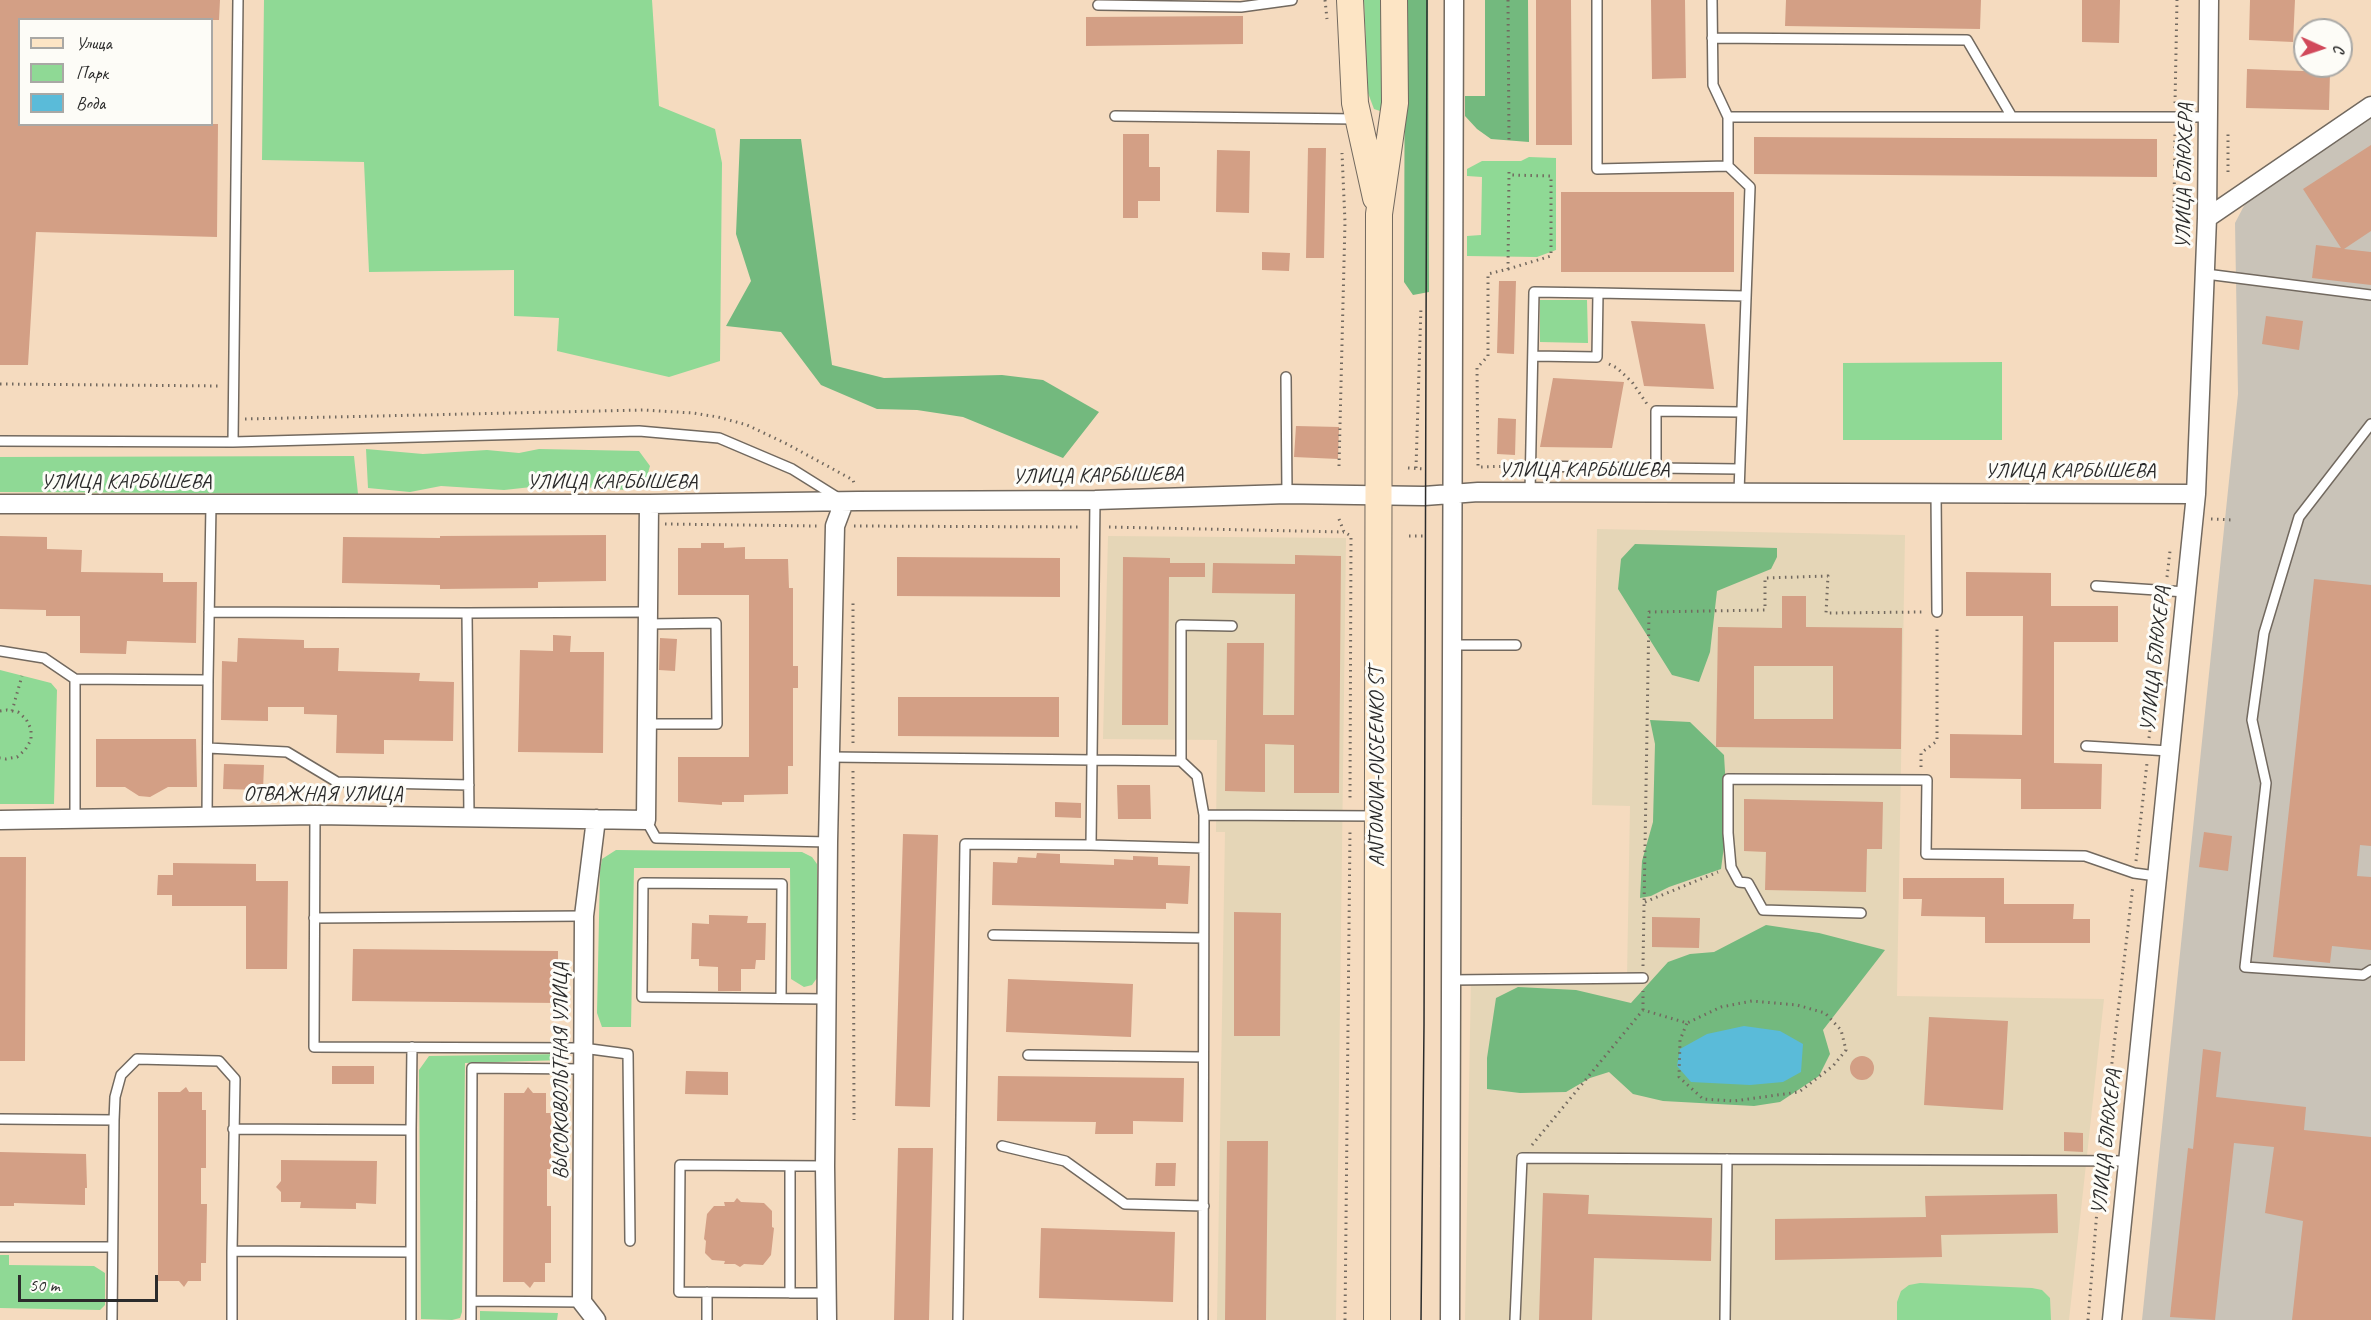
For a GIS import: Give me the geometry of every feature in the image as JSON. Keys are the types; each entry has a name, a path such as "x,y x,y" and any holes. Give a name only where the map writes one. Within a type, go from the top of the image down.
{"main road":[{"name":"ANTONOVA-OVSEENKO ST","path":"1350,0 1355,103 1350,119 1379,214"},
{"name":"ANTONOVA-OVSEENKO ST","path":"1377,1320 1379,214 1395,103 1394,0"}],"street":[{"path":"1450,1320 1454,0"},
{"name":"УЛИЦА БЛЮХЕРА","path":"2112,1320 2196,494 2206,274 2209,0"},
{"path":"2207,218 2371,106"},
{"name":"УЛИЦА КАРБЫШЕВА","path":"0,504 649,504 1095,500 1287,494 1424,496 1452,492 2196,494"},
{"path":"827,1320 825,1166 828,842 835,526 844,501"},
{"path":"646,820 649,504"},
{"name":"ОТВАЖНАЯ УЛИЦА","path":"0,820 315,815 646,820"},
{"name":"ВЫСОКОВОЛЬТНАЯ УЛИЦА","path":"582,1302 584,916 596,819"},
{"path":"582,1302 596,1320"}],"lane":[{"path":"233,442 238,0"},
{"path":"1098,5 1241,7 1292,0"},
{"path":"1597,0 1597,169 1728,166 1750,187 1738,492"},
{"path":"1712,0 1713,85 1728,117 1728,166"},
{"path":"1713,38 1967,40 2012,117"},
{"path":"1115,116 1350,119"},
{"path":"1728,117 2208,117"},
{"path":"2206,274 2371,294"},
{"path":"1530,492 1534,292 1746,296"},
{"path":"1533,356 1597,357 1598,293"},
{"path":"1286,377 1287,494"},
{"path":"1656,468 1656,411 1742,412"},
{"path":"2371,424 2299,517 2264,633 2252,720 2266,783 2245,967 2363,975 2371,970"},
{"path":"0,441 233,442 639,431 719,438 792,469 844,501"},
{"path":"1530,466 1739,469"},
{"path":"1936,493 1937,612"},
{"path":"1091,845 1095,500"},
{"path":"207,818 211,505"},
{"path":"2096,586 2186,592"},
{"path":"209,612 467,613 648,618 716,623 717,724 647,724"},
{"path":"467,613 469,816"},
{"path":"1181,761 1181,626 1232,626"},
{"path":"1451,645 1516,645"},
{"path":"0,651 44,658 75,679 208,680"},
{"path":"75,679 75,819"},
{"path":"2086,746 2169,751"},
{"path":"208,748 287,752 337,782 469,785"},
{"path":"830,757 1181,761 1197,776 1204,815 1203,1320"},
{"path":"1861,913 1763,910 1748,884 1739,882 1731,867 1728,832 1728,779 1927,780 1926,854 2085,856 2134,873 2156,876"},
{"path":"315,815 314,1047 583,1048 628,1054 630,1241"},
{"path":"1204,815 1377,816"},
{"path":"646,820 656,838 828,842"},
{"path":"958,1320 965,844 1203,848"},
{"path":"781,998 782,884 643,883 642,997 826,999"},
{"path":"314,918 584,916"},
{"path":"993,935 1203,938"},
{"path":"1451,980 1643,978"},
{"path":"411,1320 412,1047"},
{"path":"1028,1055 1203,1058"},
{"path":"112,1320 115,1096 122,1075 136,1059 219,1061 235,1079 232,1320"},
{"path":"471,1320 472,1068 584,1069"},
{"path":"0,1119 114,1120"},
{"path":"233,1130 411,1130"},
{"path":"1002,1146 1065,1161 1125,1204 1204,1206"},
{"path":"1515,1320 1522,1158 2127,1161"},
{"path":"1725,1320 1727,1160"},
{"path":"825,1166 680,1165 679,1292 827,1293"},
{"path":"790,1166 790,1293"},
{"path":"0,1247 112,1247"},
{"path":"232,1251 411,1252"},
{"path":"707,1292 707,1320"},
{"path":"471,1301 582,1302"}],"path":[{"path":"1325,0 1328,22"},
{"path":"1508,0 1509,142"},
{"path":"1339,466 1350,119"},
{"path":"1508,269 1510,174 1551,176 1551,256 1508,269 1488,274 1488,356 1477,368 1478,467 1530,466"},
{"path":"1416,468 1421,306"},
{"path":"1597,357 1617,368 1656,411"},
{"path":"0,384 234,386"},
{"path":"1408,468 1425,469"},
{"path":"1339,519 1344,532"},
{"path":"2207,519 2233,520"},
{"path":"648,524 1096,527 1344,532 1351,536 1345,1320"},
{"path":"1409,536 1425,536"},
{"path":"2088,1320 2106,1104 2171,545"},
{"path":"1522,1158 1643,1010 1649,612 1765,610 1765,578 1828,576 1826,613 1937,612 1937,741 1922,753 1921,780"},
{"path":"12,711 22,676"},
{"path":"0,711 12,711 26,719 31,729 31,740 26,750 17,757 0,758"},
{"path":"1645,902 1731,867"},
{"path":"1643,1010 1687,1023 1721,1007 1752,1001 1797,1005 1825,1013 1841,1030 1846,1050 1833,1066 1799,1092 1734,1101 1703,1099 1679,1077 1680,1040 1687,1023"}],"shaded area":[{"path":"2371,116 2371,1320 2142,1320 2238,394 2235,223 2246,202"},
{"path":"1597,529 1905,535 1897,996 2104,999 2069,1320 1465,1320 1471,975 1627,977 1630,806 1592,805"},
{"path":"1108,536 1346,538 1336,1320 1217,1320 1225,832 1216,832 1217,740 1103,739"}],"green space":[{"path":"264,0 652,0 659,106 715,129 722,163 720,361 669,377 557,351 559,318 514,316 514,270 369,272 364,162 262,160"},
{"path":"1364,0 1383,0 1384,105 1380,111 1374,109 1368,93"},
{"path":"1405,0 1428,0 1429,292 1413,295 1404,282"},
{"path":"1485,0 1528,0 1529,142 1491,139 1465,116 1465,96 1485,96"},
{"path":"740,139 801,139 832,365 884,378 1002,375 1043,380 1099,412 1063,458 963,417 917,410 877,409 821,385 781,332 726,326 751,281 736,234"},
{"path":"1529,157 1556,158 1556,250 1537,257 1467,256 1467,236 1481,235 1482,177 1467,176 1467,169 1482,161 1521,161"},
{"path":"1540,300 1587,300 1588,343 1540,342"},
{"path":"2002,362 2002,440 1843,440 1843,363"},
{"path":"366,449 423,454 487,450 519,453 539,449 639,451 650,466 646,480 637,487 626,490 550,485 504,490 441,486 410,492 368,488"},
{"path":"354,456 358,494 0,492 0,457"},
{"path":"1635,544 1777,548 1777,557 1771,569 1717,591 1710,652 1699,682 1672,675 1618,589 1621,559"},
{"path":"0,670 51,683 57,690 54,804 0,804"},
{"path":"1650,720 1690,722 1724,755 1726,789 1724,846 1721,869 1669,887 1651,896 1640,898 1642,861 1653,822 1655,744"},
{"path":"616,850 802,852 812,857 817,864 817,978 812,985 804,987 791,979 790,868 634,868 631,1027 602,1027 597,1013 600,871 602,859"},
{"path":"1766,925 1819,933 1885,950 1823,1030 1830,1054 1819,1076 1780,1102 1754,1106 1663,1101 1633,1094 1609,1072 1590,1078 1566,1092 1520,1093 1487,1089 1487,1058 1496,998 1518,987 1576,990 1631,1003 1668,962 1690,954 1714,952"},
{"path":"564,1054 564,1060 465,1063 462,1312 460,1318 452,1320 421,1319 419,1070 429,1056"},
{"path":"0,1255 9,1255 9,1265 94,1266 105,1273 105,1305 100,1310 0,1308"},
{"path":"1920,1283 2042,1290 2050,1298 2051,1320 1897,1320 1897,1302 1901,1291 1909,1285"},
{"path":"480,1311 558,1313 557,1320 480,1320"}],"water":[{"path":"1744,1026 1780,1031 1803,1044 1801,1072 1783,1082 1750,1085 1691,1082 1677,1066 1680,1049 1707,1034"}],"building":[{"path":"0,0 220,0 219,20 213,20 213,18 18,18 18,126 213,126 213,124 218,124 217,237 36,232 28,365 0,365"},
{"path":"1536,0 1571,0 1572,145 1536,145"},
{"path":"1651,0 1685,0 1686,78 1652,79"},
{"path":"1786,0 1981,0 1980,29 1785,26"},
{"path":"2082,0 2120,0 2119,43 2082,42"},
{"path":"2250,0 2295,0 2293,42 2249,40"},
{"path":"1243,16 1243,44 1086,46 1086,17"},
{"path":"2247,69 2293,71 2293,78 2330,78 2329,110 2246,108"},
{"path":"1123,134 1149,134 1149,167 1160,167 1160,201 1138,201 1138,218 1123,218"},
{"path":"1754,137 2157,139 2157,177 1754,174"},
{"path":"2371,145 2371,231 2344,249 2371,252 2371,285 2312,278 2316,245 2341,248 2303,189"},
{"path":"1308,148 1326,148 1324,258 1306,258"},
{"path":"1217,150 1250,151 1249,213 1216,212"},
{"path":"1561,192 1734,192 1734,272 1561,272"},
{"path":"1262,252 1290,253 1289,271 1262,270"},
{"path":"1499,281 1516,281 1514,354 1497,353"},
{"path":"2266,316 2303,321 2299,350 2262,344"},
{"path":"1631,321 1705,324 1714,389 1644,386"},
{"path":"1553,378 1624,382 1612,448 1540,447"},
{"path":"1498,418 1516,419 1515,455 1497,454"},
{"path":"1296,426 1339,427 1338,459 1294,457"},
{"path":"606,535 606,581 538,582 538,588 440,589 440,585 342,583 343,537"},
{"path":"0,536 47,537 47,549 82,550 81,572 163,573 163,582 197,582 196,643 127,641 126,654 80,653 80,616 46,616 46,610 0,609"},
{"path":"701,543 724,543 724,548 745,547 745,559 788,559 789,588 793,588 793,666 798,666 798,688 793,688 793,766 788,766 788,794 744,795 744,802 722,802 722,805 678,802 678,757 749,757 749,595 678,595 678,548 701,548"},
{"path":"1295,555 1341,556 1339,793 1294,793 1294,745 1265,744 1265,792 1225,791 1227,643 1264,643 1263,715 1294,715 1295,594 1212,593 1213,563 1295,564"},
{"path":"897,557 1060,558 1060,597 897,596"},
{"path":"1123,557 1170,558 1170,563 1205,563 1205,577 1169,577 1168,725 1122,725"},
{"path":"1966,572 2051,573 2051,606 2118,606 2118,642 2054,642 2054,763 2102,764 2101,809 2021,809 2021,779 1950,778 1950,734 2022,735 2023,616 1966,616"},
{"path":"2314,579 2371,585 2371,846 2360,845 2357,876 2371,877 2371,950 2332,946 2330,963 2273,957"},
{"path":"1782,596 1806,596 1806,627 1902,628 1901,749 1716,747 1718,627 1782,628","holes":["1754,666 1833,666 1833,719 1754,719"]},
{"path":"553,635 571,636 570,652 604,652 603,753 518,752 520,650 553,651"},
{"path":"238,638 304,640 304,648 339,648 338,671 420,673 419,681 454,682 453,741 384,740 384,754 336,753 337,715 304,714 304,707 268,707 268,721 221,720 222,661 237,662"},
{"path":"660,638 677,639 675,671 659,670"},
{"path":"898,697 1059,697 1059,737 898,736"},
{"path":"96,739 196,739 197,787 168,787 150,797 139,796 125,787 96,787"},
{"path":"224,764 264,765 263,790 223,789"},
{"path":"1117,785 1150,785 1151,819 1118,819"},
{"path":"1744,799 1883,802 1882,849 1867,849 1866,892 1765,890 1766,852 1744,851"},
{"path":"1055,802 1081,803 1081,818 1055,817"},
{"path":"2204,832 2232,836 2228,871 2199,867"},
{"path":"903,834 938,835 930,1107 895,1106"},
{"path":"1037,853 1060,854 1060,863 1114,865 1114,859 1133,860 1133,856 1158,857 1158,865 1190,866 1188,904 1166,903 1166,909 992,905 993,862 1017,863 1018,857 1036,858"},
{"path":"0,857 26,857 25,1061 0,1061"},
{"path":"173,863 256,864 256,881 288,881 287,969 246,969 246,906 172,906 172,895 157,895 158,875 173,875"},
{"path":"1903,878 2004,878 2004,904 2074,904 2073,919 2090,919 2090,943 1985,943 1985,917 1921,916 1922,899 1903,899"},
{"path":"1234,912 1281,913 1280,1036 1234,1036"},
{"path":"709,915 748,916 747,923 766,923 765,960 756,960 755,969 741,969 741,991 718,991 718,967 699,966 699,959 691,959 692,923 709,924"},
{"path":"1652,917 1700,918 1699,948 1652,947"},
{"path":"353,949 558,951 558,1003 352,1001"},
{"path":"1008,979 1133,984 1131,1037 1006,1032"},
{"path":"1929,1017 2008,1021 2003,1110 1924,1105"},
{"path":"2203,1049 2221,1052 2216,1097 2306,1107 2304,1130 2371,1137 2371,1320 2292,1320 2303,1221 2265,1213 2274,1147 2234,1143 2215,1320 2170,1317 2188,1148 2193,1149"},
{"path":"1862,1056 1870,1060 1874,1068 1870,1076 1862,1080 1854,1076 1850,1068 1854,1060"},
{"path":"332,1066 374,1066 374,1084 332,1084"},
{"path":"686,1071 728,1072 728,1095 685,1094"},
{"path":"998,1076 1184,1078 1183,1122 1133,1121 1133,1134 1095,1134 1096,1122 997,1121"},
{"path":"186,1087 189,1092 202,1092 202,1110 206,1110 206,1168 201,1168 201,1204 207,1204 206,1263 201,1263 201,1281 188,1281 184,1287 179,1281 158,1281 158,1092 180,1092"},
{"path":"528,1087 533,1093 546,1093 546,1113 551,1113 551,1169 547,1169 547,1206 551,1206 551,1263 545,1263 545,1282 534,1282 530,1288 524,1282 503,1282 504,1093 524,1093"},
{"path":"2064,1132 2083,1133 2083,1152 2064,1151"},
{"path":"1227,1141 1268,1141 1266,1320 1225,1320"},
{"path":"898,1148 933,1148 929,1320 894,1320"},
{"path":"0,1152 86,1154 85,1205 14,1203 14,1206 0,1206"},
{"path":"281,1160 377,1161 376,1204 356,1203 356,1209 300,1208 301,1202 281,1202 281,1192 276,1187 281,1181"},
{"path":"1156,1163 1176,1163 1175,1186 1155,1186"},
{"path":"1543,1193 1589,1195 1588,1214 1712,1218 1711,1261 1594,1258 1592,1320 1539,1320"},
{"path":"2057,1194 2058,1233 1941,1235 1942,1257 1775,1260 1775,1219 1926,1217 1925,1196"},
{"path":"737,1198 741,1202 764,1203 772,1211 772,1227 774,1228 771,1255 763,1265 744,1264 740,1267 735,1264 724,1264 725,1261 712,1260 705,1253 707,1214 714,1206 725,1206 724,1202 734,1202"},
{"path":"1041,1228 1175,1232 1173,1302 1039,1298"}],"tram line":[{"path":"1421,1320 1427,0"}]}
